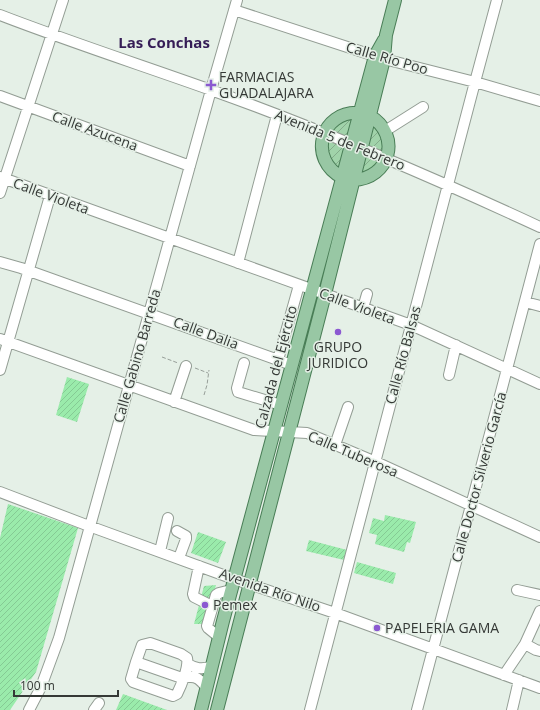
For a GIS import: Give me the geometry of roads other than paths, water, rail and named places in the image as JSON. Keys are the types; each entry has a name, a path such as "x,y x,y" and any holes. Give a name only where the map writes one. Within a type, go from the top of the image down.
{"main road":[{"name":"Calzada del Ejército","path":"201,710 211,667 308,304 348,179 395,0"},
{"path":"347,114 365,115 380,124 385,131 389,147 387,159 372,176 364,179 348,179 337,175 329,168 322,152 322,143 324,133 331,123 338,118 347,114"},
{"name":"Calzada del Ejército","path":"217,710 325,294 348,179"}],"street":[{"path":"0,193 2,178 28,106 63,0"},
{"name":"Calle Gabino Barreda","path":"29,710 41,687 59,638 128,385 237,0"},
{"name":"Calle Río Balsas","path":"310,710 475,82 498,0"},
{"name":"Calle Río Poo","path":"234,10 380,57 540,101"},
{"name":"Avenida 5 de Febrero","path":"0,15 211,90 324,133 449,185 540,227"},
{"name":"Calle Azucena","path":"0,96 190,166"},
{"path":"385,131 423,107"},
{"path":"238,264 277,115"},
{"name":"Calle Violeta","path":"2,178 411,325 540,384"},
{"path":"0,370 4,341 28,270 50,196"},
{"name":"Calle Doctor Silverio García","path":"417,710 432,648 508,369 540,244"},
{"name":"Calle Dalia","path":"0,262 294,359"},
{"path":"279,355 299,285"},
{"path":"363,308 366,294"},
{"path":"294,300 308,304"},
{"path":"525,302 540,306"},
{"name":"Calle Tuberosa","path":"4,341 254,430 307,433 376,462 540,537"},
{"path":"449,375 456,345"},
{"path":"244,363 237,388 238,392 281,405"},
{"path":"174,402 186,366"},
{"path":"335,445 348,407"},
{"name":"Avenida Río Nilo","path":"0,492 179,558 199,566 233,584 251,583 540,688"},
{"path":"160,552 168,518"},
{"path":"177,531 186,536 179,558"},
{"path":"199,566 193,594 194,597 212,606"},
{"path":"219,637 207,626 212,606 217,593 233,584"},
{"path":"517,590 540,595"},
{"path":"504,675 525,644 540,611"},
{"path":"150,643 181,654 186,658 188,664 177,694 173,696 136,684 131,679 142,645 150,643"},
{"path":"525,644 540,651"},
{"path":"136,662 183,678 190,676 197,677 206,687"},
{"path":"188,664 195,668 201,669 211,667"},
{"path":"512,710 519,680"}],"place":[{"name":"FARMACIAS GUADALAJARA","path":"211,85"},
{"name":"GRUPO JURIDICO","path":"338,332"},
{"name":"Pemex","path":"205,605"},
{"name":"PAPELERIA GAMA","path":"377,628"}],"district":[{"name":"Las Conchas","path":"164,43"}]}
